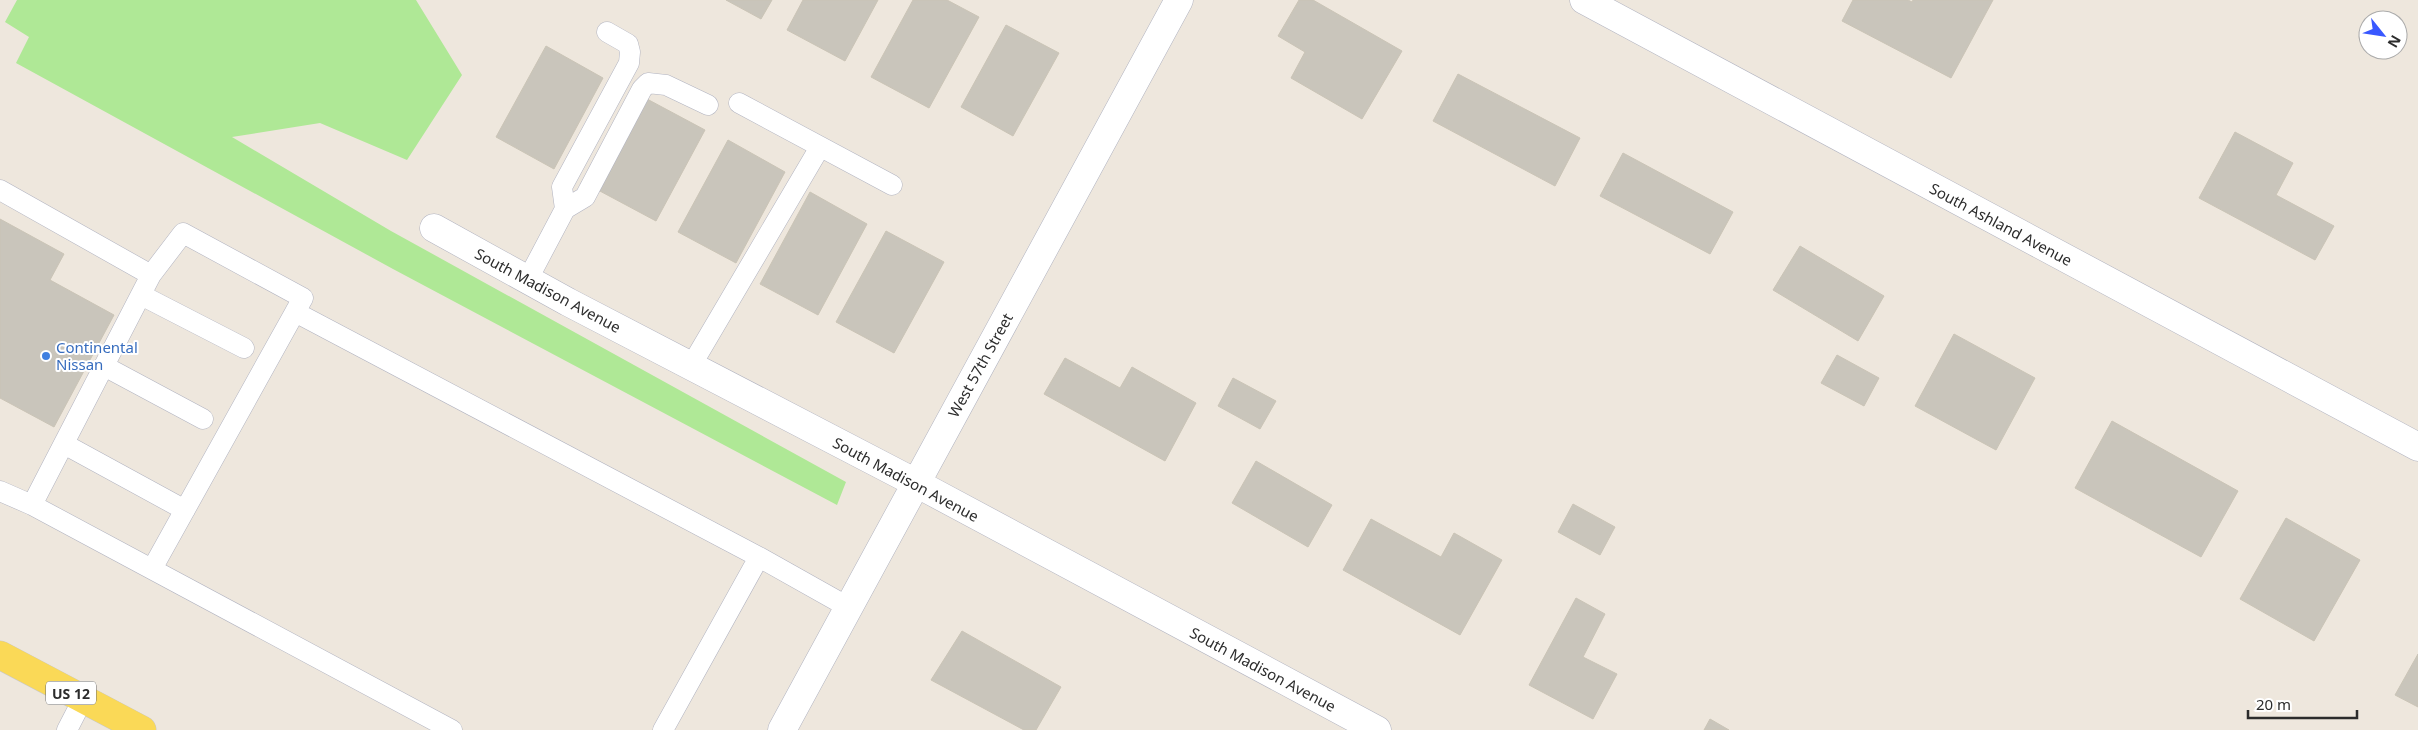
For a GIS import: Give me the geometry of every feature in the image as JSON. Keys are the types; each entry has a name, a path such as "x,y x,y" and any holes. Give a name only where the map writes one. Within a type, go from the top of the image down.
{"main road":[{"name":"US 12","path":"0,656 142,730"}],"street":[{"name":"West 57th Street","path":"782,730 1178,0"},
{"name":"South Ashland Avenue","path":"1584,0 2418,447"},
{"name":"South Madison Avenue","path":"434,228 1377,730"}],"lane":[{"path":"565,209 562,187 629,63 630,52 628,44 607,32"},
{"path":"528,279 565,209 586,196 642,88 648,83 666,85 708,105"},
{"path":"739,103 892,185"},
{"path":"691,366 820,147"},
{"path":"0,190 152,275"},
{"path":"32,505 141,294 152,275 183,233 303,298 152,569"},
{"path":"141,294 244,348"},
{"path":"295,312 759,557 848,607"},
{"path":"104,366 203,419"},
{"path":"64,444 185,510"},
{"path":"0,491 32,505 452,730"},
{"path":"663,730 759,557"},
{"path":"67,730 83,699"}],"green space":[{"path":"17,0 416,0 462,75 407,160 320,123 232,137 391,231 846,482 837,505 393,269 16,63 29,37 5,22"}],"building":[{"path":"726,0 772,0 761,19"},
{"path":"803,0 878,0 845,61 787,30"},
{"path":"913,0 947,0 979,17 929,108 871,77"},
{"path":"1299,0 1313,0 1402,51 1362,119 1291,78 1305,52 1278,36"},
{"path":"1853,0 1908,0 1912,2 1913,0 1993,0 1951,78 1842,21"},
{"path":"1006,25 1059,53 1013,136 961,107"},
{"path":"546,46 603,78 554,169 496,137"},
{"path":"1458,74 1580,138 1555,186 1433,121"},
{"path":"647,99 705,130 656,221 598,190"},
{"path":"2235,132 2293,163 2276,195 2334,226 2315,260 2199,198"},
{"path":"728,140 785,172 736,263 678,232"},
{"path":"1623,153 1733,212 1710,254 1600,196"},
{"path":"810,192 867,224 818,315 760,284"},
{"name":"Continental Nissan","path":"0,219 64,254 50,280 114,315 54,427 0,398"},
{"path":"886,231 944,262 894,353 836,322"},
{"path":"1800,246 1884,296 1858,341 1773,290"},
{"path":"1954,334 2035,378 1996,450 1915,406"},
{"path":"1837,355 1879,378 1864,406 1821,383"},
{"path":"1065,358 1120,388 1132,367 1196,403 1165,461 1044,394"},
{"path":"1233,378 1276,401 1260,429 1218,406"},
{"path":"2112,421 2238,491 2201,557 2075,488"},
{"path":"1256,461 1332,505 1308,547 1232,503"},
{"path":"1573,504 1615,527 1600,555 1558,532"},
{"path":"2286,518 2360,560 2314,641 2240,599"},
{"path":"1371,519 1441,557 1454,533 1502,560 1460,635 1343,570"},
{"path":"1576,598 1605,614 1583,657 1617,674 1593,719 1529,685"},
{"path":"962,631 1061,687 1036,730 1024,730 931,680"},
{"path":"2418,654 2418,707 2395,695"},
{"path":"1710,719 1729,730 1704,730"}],"place":[{"name":"Continental Nissan","path":"46,356"}]}
